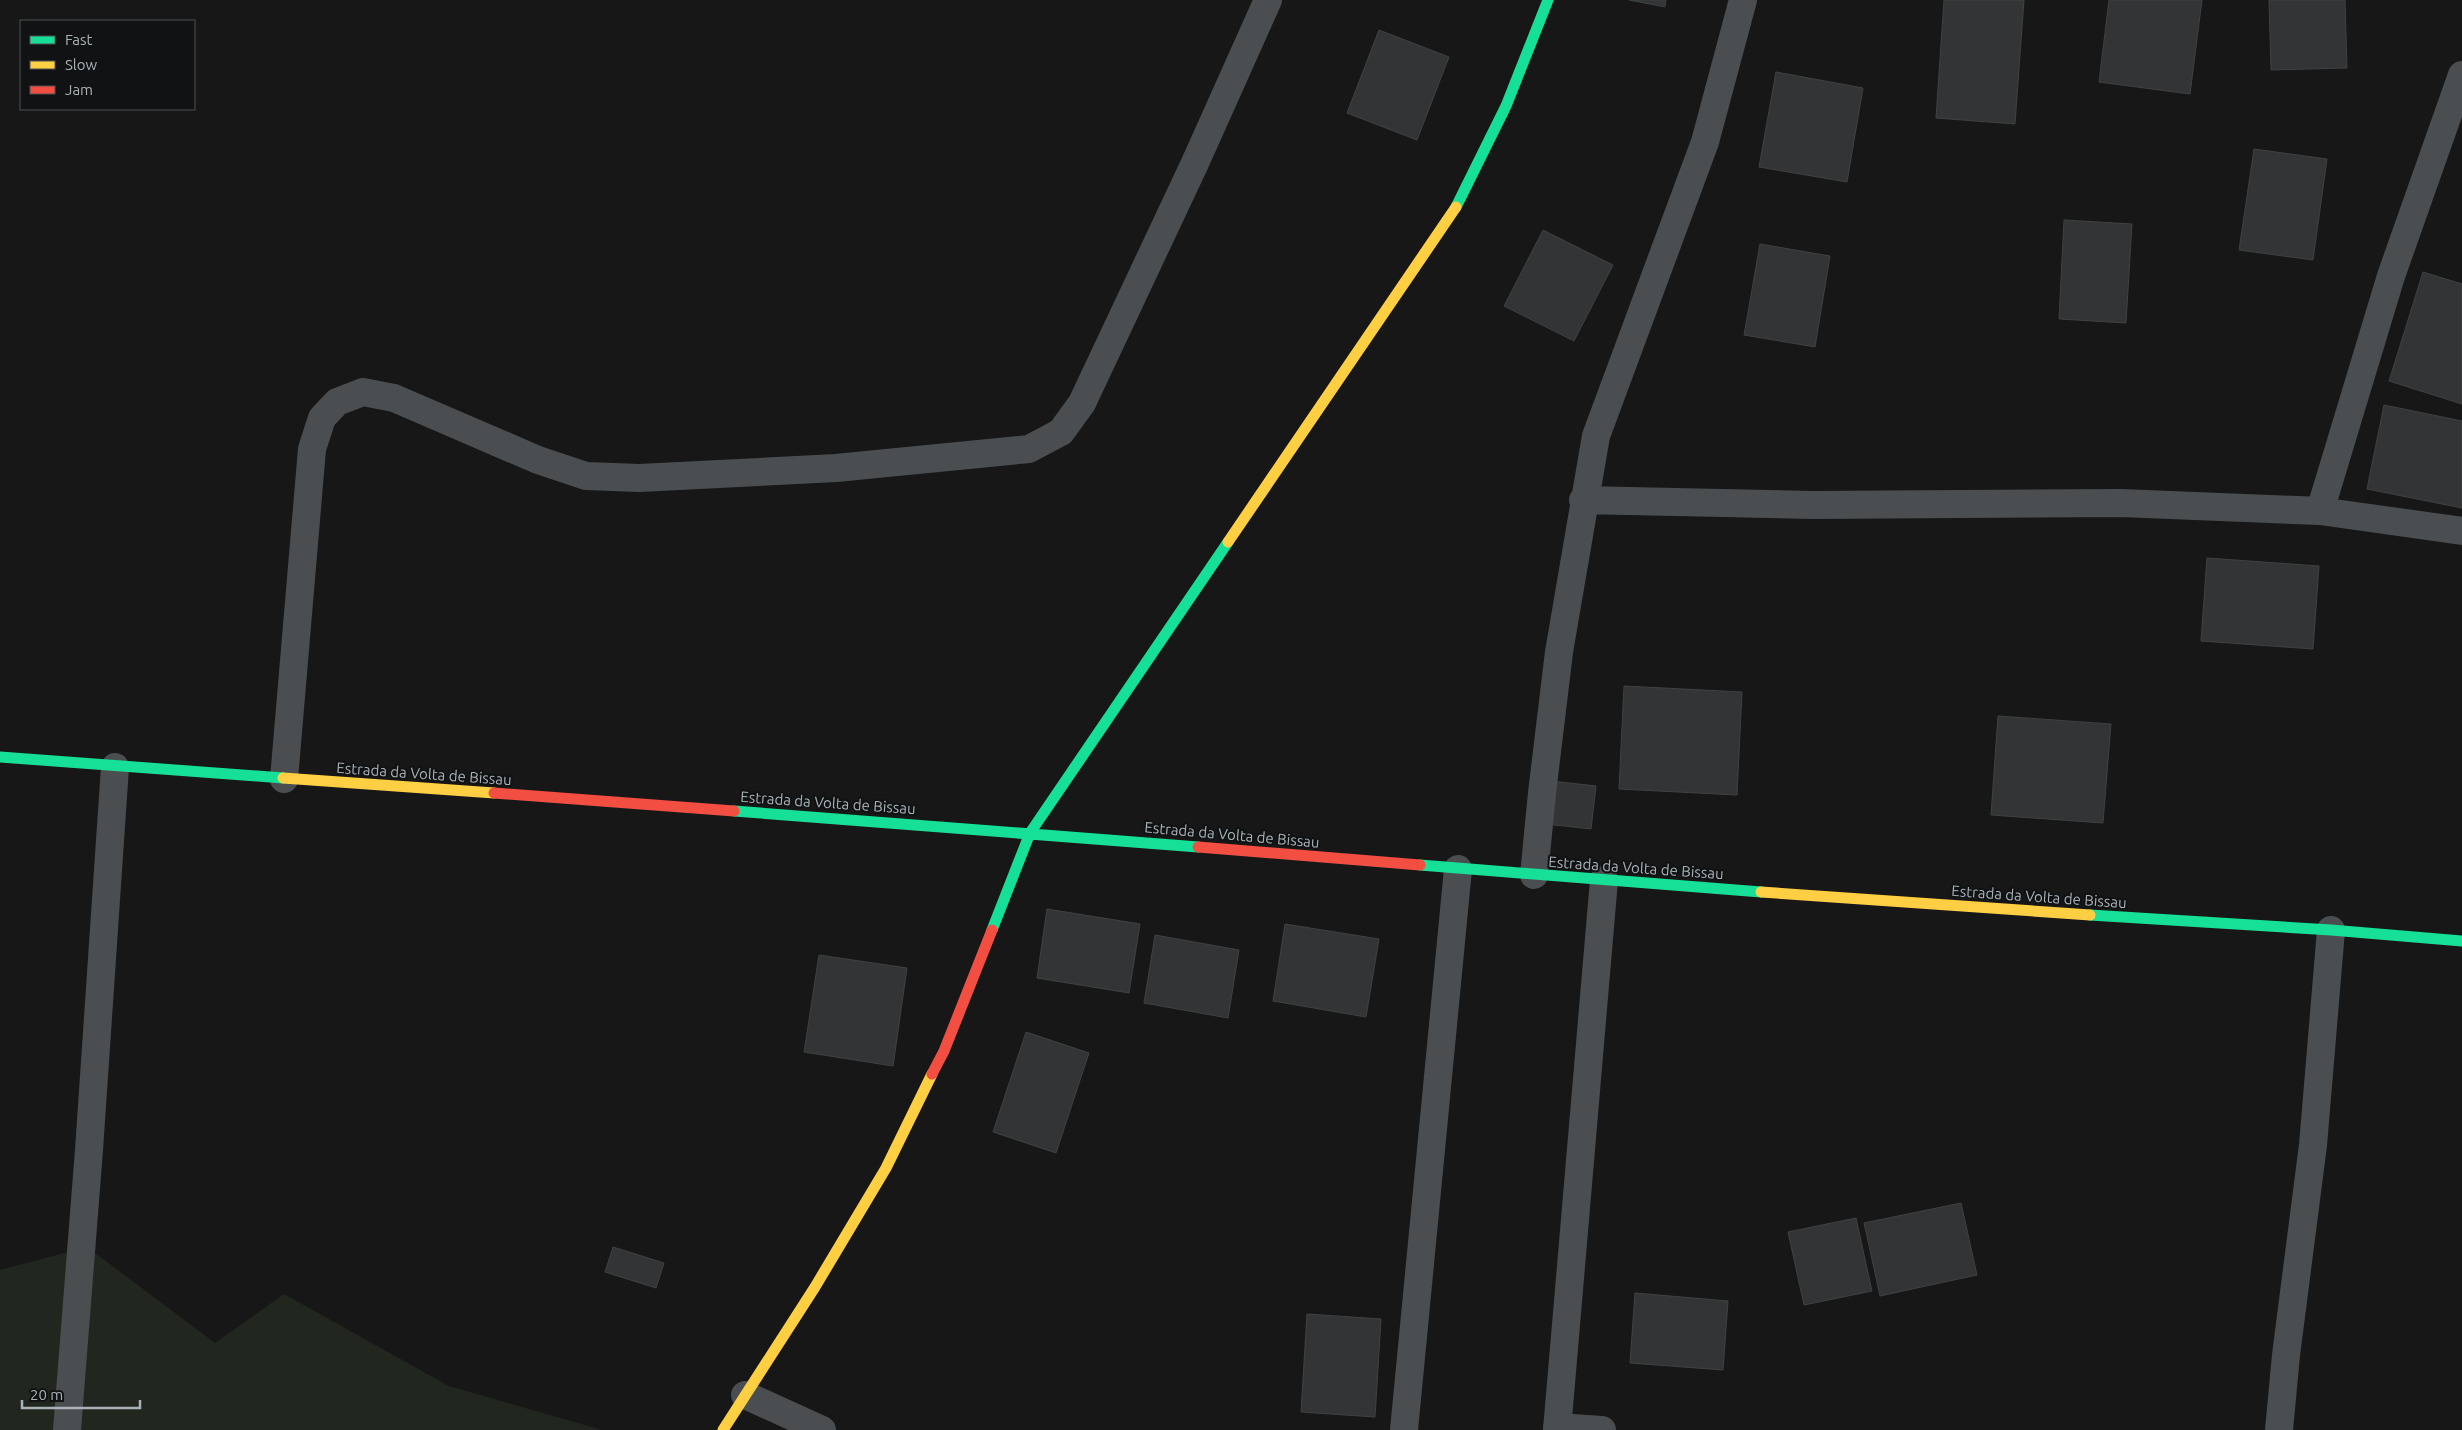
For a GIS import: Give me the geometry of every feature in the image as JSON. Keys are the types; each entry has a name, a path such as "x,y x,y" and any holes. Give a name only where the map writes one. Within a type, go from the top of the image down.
{"main road":[{"path":"723,1430 815,1287 886,1168 944,1051 1030,833 1455,208 1490,144 1531,52 1548,0"},
{"name":"Estrada da Volta de Bissau","path":"0,757 1030,833 1893,903 2332,930 2462,941"}],"street":[{"path":"284,779 312,449 322,418 337,402 363,392 394,398 529,456 586,476 639,478 836,468 1029,448 1060,432 1082,403 1195,163 1268,0"},
{"path":"1534,875 1559,652 1583,500 1596,436 1704,142 1743,0"},
{"path":"2320,511 2391,276 2462,75"},
{"path":"1583,500 1814,505 2121,502 2320,511 2462,531"},
{"path":"67,1430 116,766"},
{"path":"1404,1430 1458,869"},
{"path":"1602,1430 1557,1429 1604,880"},
{"path":"2279,1430 2286,1355 2313,1145 2332,930"},
{"path":"745,1395 822,1430"}],"shaded area":[{"path":"87,1247 215,1343 284,1294 449,1386 602,1430 0,1430 0,1270"}],"building":[{"path":"1629,0 1666,0 1665,7"},
{"path":"1944,0 2024,0 2015,124 1936,118"},
{"path":"2109,0 2202,0 2190,94 2099,82"},
{"path":"2269,0 2345,0 2347,68 2271,70"},
{"path":"1379,30 1449,57 1417,140 1347,113"},
{"path":"1776,72 1863,88 1847,182 1759,167"},
{"path":"2254,149 2327,159 2313,260 2239,250"},
{"path":"2064,220 2132,224 2126,323 2059,319"},
{"path":"1543,230 1613,265 1574,341 1504,306"},
{"path":"1760,244 1830,256 1815,347 1744,335"},
{"path":"2423,272 2462,284 2462,404 2389,381"},
{"path":"2384,405 2462,421 2462,508 2367,489"},
{"path":"2207,558 2319,566 2313,649 2201,641"},
{"path":"1624,686 1742,692 1737,795 1619,789"},
{"path":"1998,716 2111,724 2103,823 1991,815"},
{"path":"1551,781 1596,786 1591,829 1546,824"},
{"path":"1047,909 1140,924 1129,993 1037,978"},
{"path":"1285,924 1379,939 1366,1017 1273,1001"},
{"path":"1155,935 1239,950 1228,1018 1144,1003"},
{"path":"819,955 907,968 893,1066 804,1052"},
{"path":"1026,1032 1089,1053 1056,1153 993,1132"},
{"path":"1961,1203 1977,1275 1880,1296 1864,1223"},
{"path":"1856,1218 1872,1291 1804,1305 1788,1232"},
{"path":"613,1247 664,1263 656,1288 605,1272"},
{"path":"1635,1293 1728,1301 1723,1370 1630,1363"},
{"path":"1307,1314 1381,1319 1375,1417 1301,1412"}],"traffic: fast":[{"path":"1456,207 1506,106 1548,0"},
{"path":"992,930 1030,833 1228,542"},
{"path":"0,757 283,778"},
{"path":"734,811 1198,847"},
{"path":"1420,865 1761,892"},
{"path":"2090,915 2331,930 2462,941"}],"traffic: slow":[{"path":"1228,542 1456,207"},
{"path":"283,778 494,793"},
{"path":"1761,892 2090,915"},
{"path":"723,1430 815,1287 886,1168 932,1074"}],"traffic: jam":[{"path":"494,793 734,811"},
{"path":"1198,847 1420,865"},
{"path":"932,1074 944,1051 992,930"}]}
